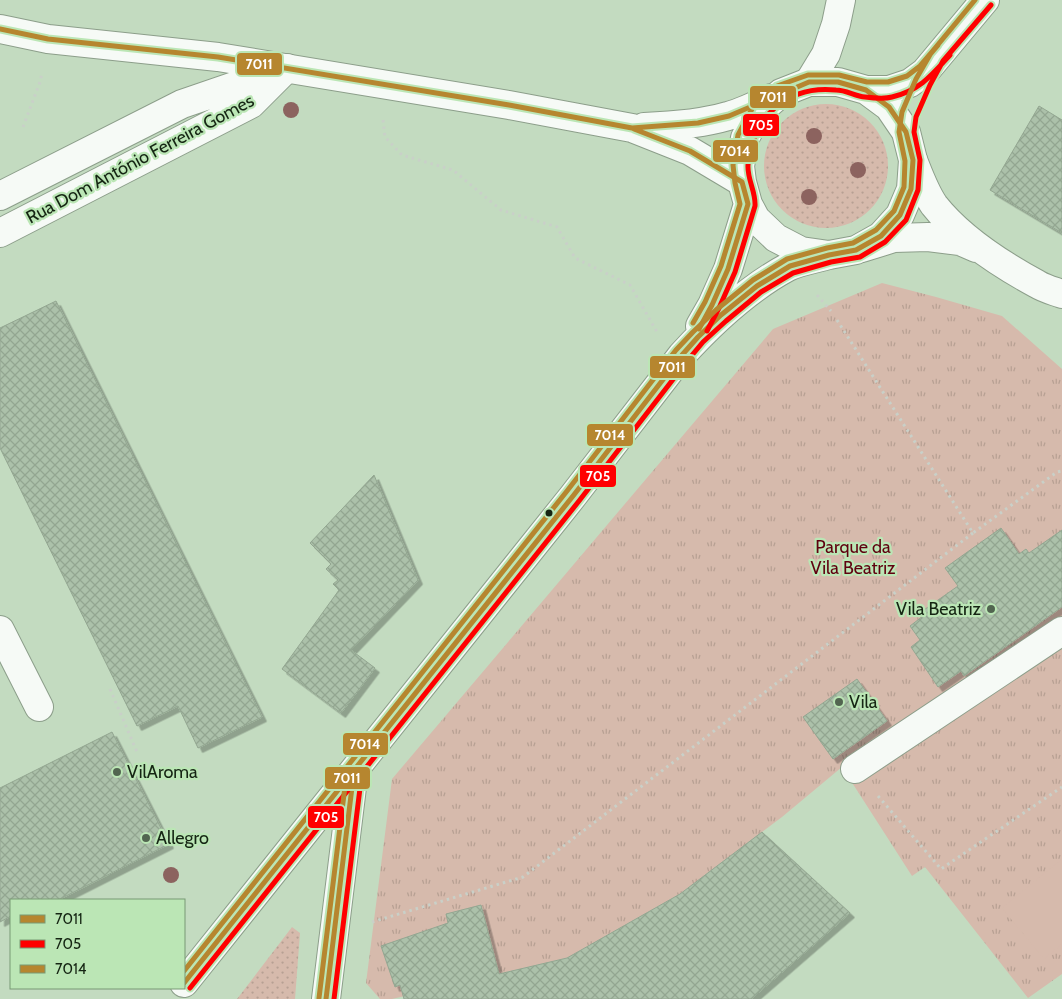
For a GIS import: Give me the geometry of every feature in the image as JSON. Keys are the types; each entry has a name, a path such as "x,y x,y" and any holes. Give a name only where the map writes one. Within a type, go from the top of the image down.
{"main road":[{"path":"808,82 826,54 836,24 841,0"},
{"path":"632,128 679,126 729,116 808,82 838,82 866,90 889,90 910,83 925,72 985,0"},
{"path":"0,29 48,38 287,68 632,128 690,151 745,193"},
{"path":"906,132 909,115 923,82 937,57"},
{"name":"Rua Dom António Ferreira Gomes","path":"0,196 182,104 287,68"},
{"name":"Rua Dom António Ferreira Gomes","path":"0,233 251,104 287,68"},
{"path":"866,90 889,107 906,132 913,160 934,204 959,232 989,254 1039,285 1062,294"},
{"path":"782,94 759,112 745,138 740,166 745,193 756,219 776,238 801,251 829,255"},
{"path":"856,250 881,236 900,215 911,189 913,160"},
{"path":"682,355 705,318 728,269 745,193"},
{"path":"185,982 573,496 682,355 721,315 757,286 790,266 829,255 856,250 894,238 928,237 960,241 989,254"},
{"path":"0,630 40,707"},
{"path":"855,769 1062,631"},
{"path":"326,999 354,771"},
{"path":"171,999 179,989"}],"path":[{"path":"23,127 40,82"},
{"path":"382,118 385,137 402,154 453,170 501,210 557,228 575,258 630,285 658,334"},
{"path":"837,320 973,533"},
{"path":"334,934 523,876 973,533 1057,472 1062,471"},
{"path":"110,689 137,752"},
{"path":"855,769 941,869 1062,787"}],"green space":[{"path":"826,104 850,109 870,122 883,142 888,166 883,190 870,210 850,223 826,228 802,223 782,210 769,190 764,166 769,142 782,122 802,109"},
{"name":"Parque da Vila Beatriz","path":"882,283 1002,316 1062,369 1062,974 1028,998 925,867 912,876 842,767 782,817 680,894 567,958 392,999 380,999 366,983 392,779 773,329"},
{"path":"1062,859 1062,944 1044,959 1002,908"},
{"path":"292,927 300,933 295,999 237,999"}],"building":[{"path":"1039,106 1062,120 1062,233 990,190"},
{"path":"56,301 262,717 198,748 178,706 137,726 0,448 0,328"},
{"path":"374,475 418,580 351,650 375,668 341,713 282,669 339,590 333,584 338,580 326,569 331,564 310,543"},
{"name":"Vila Beatriz","path":"1001,528 1019,554 1026,549 1029,553 1062,530 1062,607 964,676 961,671 938,687 911,647 920,640 910,626 923,616 921,612 958,586 945,568"},
{"path":"857,679 887,721 833,759 803,717"},
{"path":"112,732 169,844 60,899 10,899 10,917 0,922 0,788"},
{"path":"762,832 850,913 751,999 404,999 400,985 395,987 381,946 448,923 446,914 481,905 499,974 567,958 680,894"}],"transit line":[{"name":"7014","path":"185,970 567,491 676,350 716,310 753,280 787,259 853,243 876,230 894,211 904,187 905,161 899,132 902,112 916,79 931,53 975,0"},
{"name":"705","path":"190,988 579,501 703,342 761,292 793,273 831,262 860,257 885,242 906,220 918,190 920,160 914,132 916,117 943,61 991,5"},
{"name":"7011","path":"0,29 48,39 218,57 509,105 632,128 698,123 729,116 809,82 838,82 866,90 889,107 906,132 913,160 911,189 900,215 881,236 856,250 829,255 790,266 757,286 721,315 682,355 573,496 185,982"},
{"name":"7014","path":"693,323 705,302 721,266 740,204 733,165 738,135 753,107 777,86 808,75 839,75 867,82 888,82 907,76 920,66 938,45"},
{"name":"705","path":"707,331 735,272 755,206 748,165 751,148 757,132 765,119 775,108 788,99 802,93 818,90 840,90 875,98 889,98 902,94 918,86 950,55"},
{"name":"7011","path":"634,129 690,151 742,182 748,204 728,269 699,329"},
{"name":"7014","path":"319,998 348,766"},
{"name":"7011","path":"326,999 354,771 356,768"},
{"name":"705","path":"334,999 362,772"}],"place":[{"name":"Vila Beatriz","path":"991,609"},
{"name":"Vila","path":"839,702"},
{"name":"VilAroma","path":"117,772"},
{"name":"Allegro","path":"146,838"}]}
